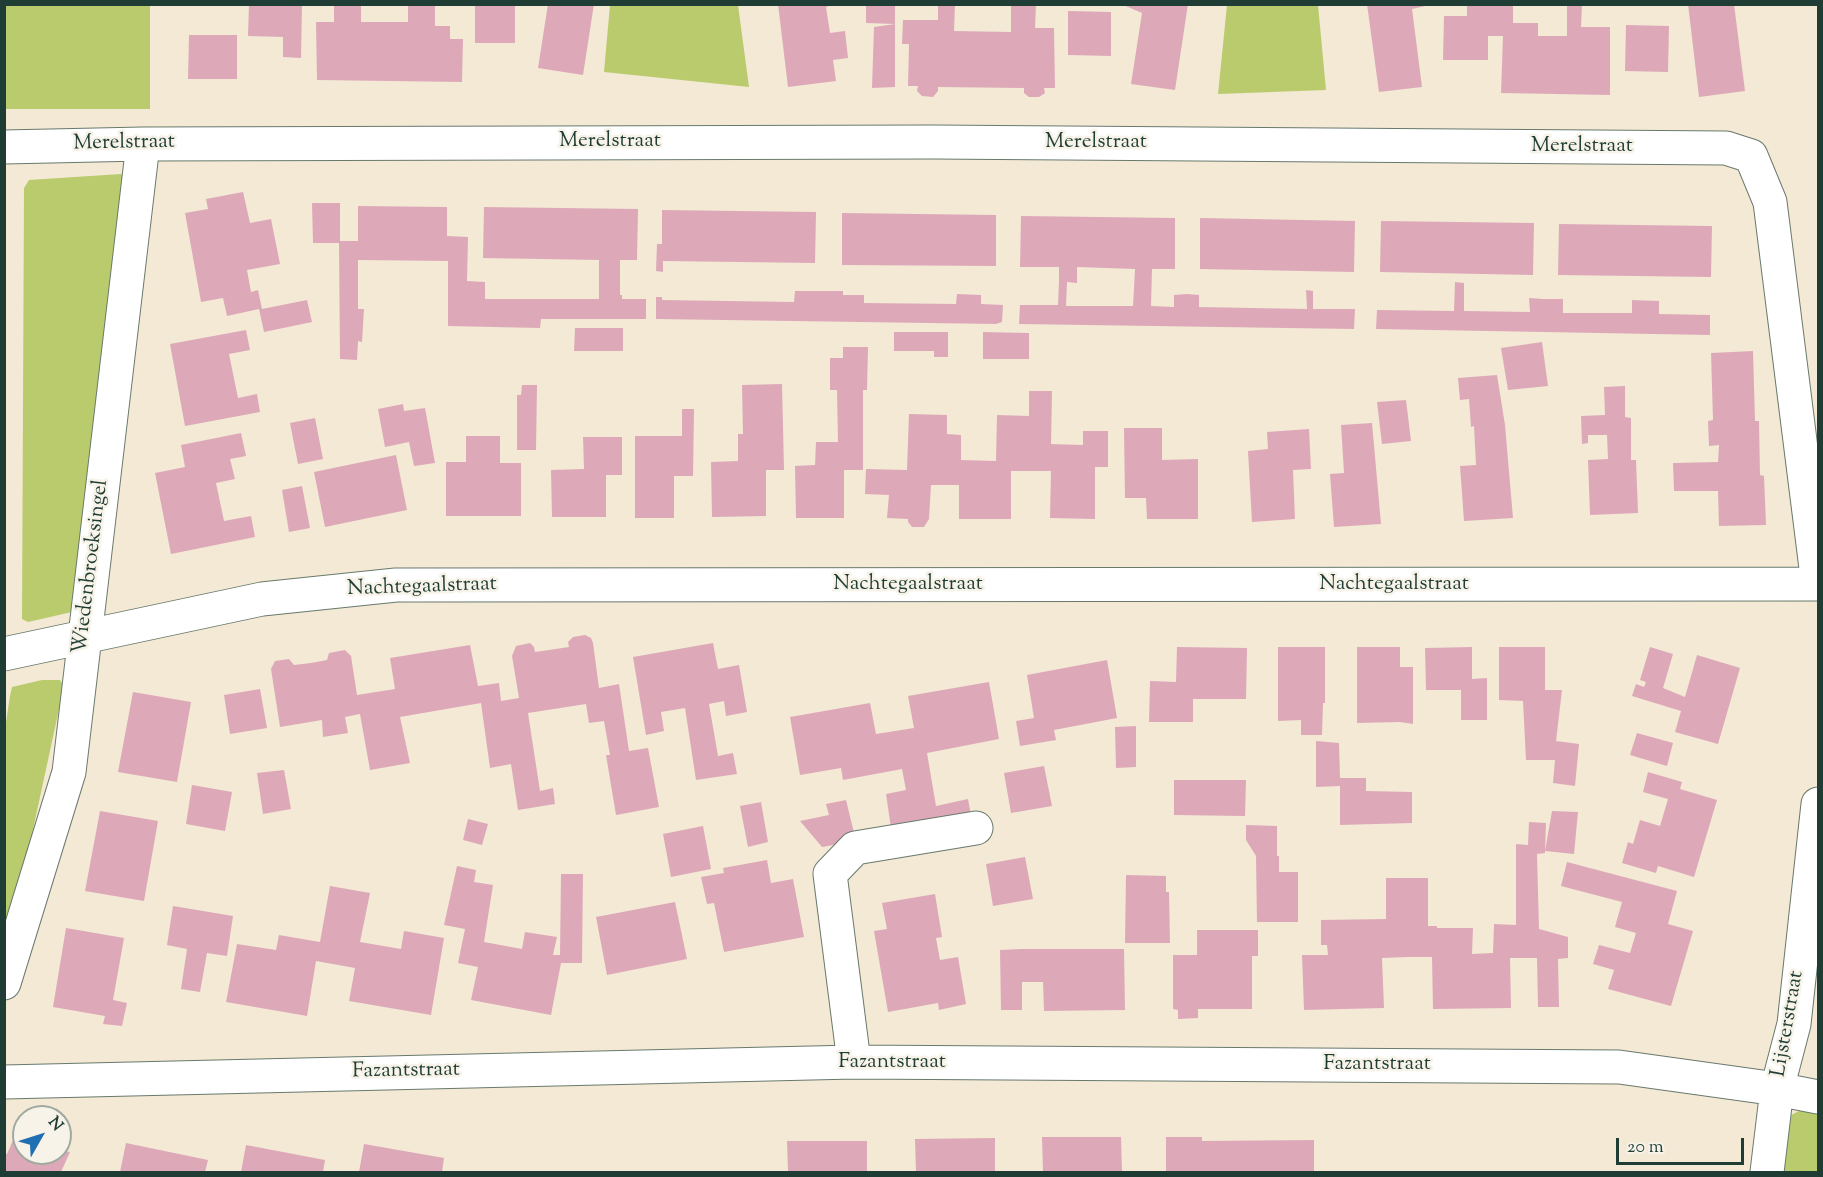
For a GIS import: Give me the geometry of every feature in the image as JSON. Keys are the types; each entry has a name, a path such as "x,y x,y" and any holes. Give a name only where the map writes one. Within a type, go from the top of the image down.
{"street":[{"name":"Merelstraat","path":"4,147 143,144 945,142 1726,148 1751,156 1770,202 1818,584"},
{"name":"Wiedenbroeksingel","path":"4,983 69,772 83,637 143,144"},
{"name":"Nachtegaalstraat","path":"4,654 262,599 396,585 1818,584"},
{"name":"Lijsterstraat","path":"1767,1173 1777,1089 1794,1024 1818,804"},
{"path":"854,1062 830,874 855,848 976,828"},
{"name":"Fazantstraat","path":"4,1082 854,1062 1619,1067 1818,1097"}],"green space":[{"path":"4,5 150,5 150,109 5,109"},
{"path":"610,5 738,5 749,87 604,72"},
{"path":"1227,5 1318,5 1326,90 1218,94"},
{"path":"121,174 135,186 72,612 28,622 22,619 24,188 29,180"},
{"path":"42,680 60,680 64,686 5,959 4,735 12,687"},
{"path":"1801,1110 1818,1113 1818,1172 1781,1172 1791,1115"}],"building":[{"path":"249,4 302,4 301,58 283,57 283,37 248,36"},
{"path":"334,4 361,4 361,22 408,22 408,4 435,4 435,26 450,26 450,39 463,39 462,82 317,80 316,22 334,22"},
{"path":"475,4 515,4 515,43 475,43"},
{"path":"548,4 594,4 583,75 538,68"},
{"path":"778,4 835,4 826,7 830,33 845,31 848,58 833,60 836,81 788,87"},
{"path":"866,4 895,4 895,24 866,23"},
{"path":"938,4 955,4 954,31 1011,32 1011,4 1036,4 1035,28 1054,28 1055,88 1044,88 1045,93 1039,97 1029,97 1024,93 1024,88 938,87 933,97 922,96 917,91 918,86 908,86 909,44 902,44 903,20 938,20"},
{"path":"1121,4 1188,4 1175,90 1131,84 1142,13"},
{"path":"1367,4 1434,4 1412,9 1422,87 1379,92"},
{"path":"1467,4 1513,4 1513,23 1538,23 1538,36 1567,36 1567,4 1582,4 1581,27 1610,27 1610,95 1501,93 1503,36 1488,36 1488,60 1443,60 1444,16 1467,16"},
{"path":"1688,4 1734,4 1745,91 1699,97"},
{"path":"1068,11 1111,12 1111,56 1068,55"},
{"path":"895,24 895,87 872,88 874,27"},
{"path":"1626,25 1669,26 1668,72 1625,71"},
{"path":"189,35 237,35 237,79 188,79"},
{"path":"243,192 250,223 271,219 280,264 247,270 251,292 258,290 262,309 307,300 312,322 264,332 259,309 227,316 223,298 201,302 185,213 208,209 206,199"},
{"path":"312,203 340,203 340,241 358,241 358,206 447,207 447,236 468,237 467,281 485,282 485,299 599,299 599,260 483,258 484,207 638,209 637,260 620,260 620,295 622,299 646,299 646,319 541,319 540,328 448,326 448,261 358,260 358,309 364,309 362,342 358,341 357,360 340,359 339,243 313,243"},
{"path":"662,210 816,212 815,263 663,261 663,272 656,271 657,244 662,244"},
{"path":"842,213 996,215 996,266 842,265"},
{"path":"1021,216 1175,218 1175,269 1152,269 1151,306 1174,307 1174,295 1187,294 1199,295 1199,307 1307,309 1306,290 1313,291 1313,309 1355,309 1354,329 1019,324 1020,305 1058,305 1059,282 1059,267 1020,267","holes":["1077,267 1135,269 1133,306 1066,306 1067,282 1077,283"]},
{"path":"1200,218 1355,221 1354,272 1200,269"},
{"path":"1381,221 1534,223 1533,275 1380,272"},
{"path":"1559,224 1712,226 1711,277 1558,275"},
{"path":"1455,282 1464,283 1464,311 1530,312 1529,298 1563,299 1563,313 1632,313 1632,300 1659,301 1659,314 1710,315 1710,335 1376,329 1377,310 1454,311"},
{"path":"795,291 843,291 843,295 864,295 864,303 956,304 957,294 981,295 981,304 1003,305 1002,322 996,324 656,319 656,297 662,297 662,300 794,302"},
{"path":"575,328 623,328 623,351 574,351"},
{"path":"246,330 250,350 229,354 238,398 257,394 260,412 185,426 170,344"},
{"path":"894,332 948,332 948,357 934,357 934,351 894,351"},
{"path":"983,332 1029,333 1029,359 983,359"},
{"path":"1542,342 1548,386 1508,390 1501,348"},
{"path":"843,347 868,347 867,390 863,390 863,470 844,470 844,518 796,518 795,466 815,465 816,442 838,442 837,390 830,390 830,358 843,358"},
{"path":"1753,351 1755,421 1759,421 1760,475 1764,476 1766,525 1719,526 1718,491 1674,491 1673,463 1718,462 1719,445 1709,446 1708,421 1713,420 1711,353"},
{"path":"1497,375 1505,425 1513,518 1464,521 1460,466 1476,465 1474,426 1471,427 1469,399 1460,400 1458,378"},
{"path":"782,384 784,470 766,470 766,516 712,517 711,462 738,461 738,434 743,434 742,385"},
{"path":"522,385 537,385 536,450 517,450 517,395 521,395"},
{"path":"1625,386 1625,417 1631,418 1631,460 1636,460 1638,513 1590,515 1588,460 1608,459 1607,435 1588,435 1588,443 1582,444 1581,416 1605,415 1604,387"},
{"path":"1029,391 1052,391 1051,444 1083,445 1083,431 1108,431 1108,467 1095,467 1095,519 1050,518 1051,471 1011,471 1011,519 959,519 959,485 931,485 929,519 924,527 912,527 908,519 887,518 889,495 865,494 866,469 907,470 909,414 947,415 947,434 961,435 961,460 996,461 997,415 1029,416"},
{"path":"1406,400 1411,441 1382,444 1377,402"},
{"path":"403,404 404,411 425,408 435,463 414,466 409,442 385,447 378,409"},
{"path":"682,409 694,409 693,476 674,476 674,518 635,518 635,436 682,436"},
{"path":"315,418 323,459 298,464 290,423"},
{"path":"1372,423 1381,524 1334,527 1330,474 1344,473 1341,425"},
{"path":"1124,428 1162,428 1162,460 1198,459 1198,519 1147,519 1146,498 1125,498"},
{"path":"1309,429 1311,469 1293,470 1295,519 1252,522 1248,451 1268,449 1267,432"},
{"path":"241,433 246,456 230,459 235,479 216,483 224,521 251,516 255,537 171,554 155,473 185,467 181,445"},
{"path":"466,436 500,436 500,463 521,463 521,516 446,516 446,462 466,462"},
{"path":"583,437 622,437 622,475 606,475 606,517 552,517 551,470 584,469"},
{"path":"396,455 407,510 325,527 314,472"},
{"path":"302,486 310,528 289,532 282,490"},
{"path":"585,635 591,638 593,643 599,688 619,684 629,751 648,748 659,807 616,815 606,755 610,755 604,721 589,723 586,704 528,713 540,791 553,788 555,804 518,810 511,764 490,768 481,703 400,717 410,763 370,770 360,714 345,717 348,733 323,737 322,720 280,727 271,669 275,661 289,659 294,665 311,663 327,660 329,653 345,650 351,656 357,695 395,689 390,658 470,645 478,686 499,683 501,701 519,698 512,656 516,646 530,643 535,652 569,647 568,642 573,637"},
{"path":"713,643 718,669 739,665 747,712 726,716 724,701 709,704 718,756 733,753 737,774 696,780 685,708 661,712 664,731 646,735 633,657"},
{"path":"1177,647 1247,648 1246,699 1193,699 1193,722 1149,722 1150,681 1176,682"},
{"path":"1278,647 1325,647 1325,703 1323,703 1322,735 1301,735 1301,720 1278,721"},
{"path":"1357,647 1400,647 1400,667 1413,667 1413,724 1357,723"},
{"path":"1472,647 1472,679 1487,678 1487,720 1461,720 1461,690 1426,690 1425,648"},
{"path":"1499,647 1545,647 1545,690 1562,690 1556,741 1579,744 1575,786 1553,783 1555,760 1526,760 1523,701 1499,700"},
{"path":"1650,647 1673,654 1663,688 1685,697 1697,655 1740,668 1718,744 1675,732 1681,711 1632,696 1636,684 1644,687 1646,682 1640,680"},
{"path":"1107,660 1117,718 1054,730 1056,740 1020,746 1016,721 1034,718 1027,675"},
{"path":"989,682 999,739 927,753 936,806 968,799 972,820 892,835 886,794 906,790 902,769 843,780 841,768 800,775 790,717 870,703 876,734 914,728 908,696"},
{"path":"260,689 267,728 230,734 224,695"},
{"path":"133,692 191,702 177,782 118,772"},
{"path":"1136,726 1136,767 1116,768 1115,727"},
{"path":"1637,733 1673,743 1667,766 1630,755"},
{"path":"1316,741 1339,743 1340,778 1366,778 1366,791 1412,792 1412,823 1340,825 1340,786 1316,787"},
{"path":"1044,766 1052,806 1011,813 1004,773"},
{"path":"284,770 291,809 263,814 257,773"},
{"path":"1648,772 1682,782 1680,789 1717,800 1694,877 1658,866 1656,873 1622,863 1628,842 1633,844 1640,820 1660,826 1668,799 1643,792"},
{"path":"1174,780 1246,780 1245,816 1174,815"},
{"path":"192,785 232,792 225,831 186,824"},
{"path":"846,800 856,841 822,847 800,821 829,815 826,804"},
{"path":"761,802 768,842 748,847 740,806"},
{"path":"100,811 158,821 144,901 85,891"},
{"path":"1552,811 1578,812 1574,854 1545,851"},
{"path":"468,819 488,824 482,845 463,840"},
{"path":"1529,822 1546,823 1545,853 1537,854 1539,929 1568,937 1568,958 1558,959 1559,1007 1538,1007 1537,958 1510,958 1511,1008 1433,1009 1432,957 1407,957 1382,958 1384,1008 1304,1010 1302,955 1328,955 1327,945 1321,945 1321,920 1386,919 1386,878 1428,878 1428,926 1473,928 1472,954 1493,953 1494,924 1516,925 1516,844 1528,845"},
{"path":"1246,825 1277,826 1279,872 1298,872 1298,922 1257,922 1256,856 1246,840"},
{"path":"703,826 711,869 671,877 663,834"},
{"path":"1025,857 1033,899 993,906 986,864"},
{"path":"767,860 771,883 793,879 804,937 724,952 714,903 707,904 701,877 724,873 723,868"},
{"path":"1567,862 1677,891 1668,924 1693,931 1671,1006 1608,989 1614,970 1593,964 1599,945 1630,953 1636,933 1615,927 1622,902 1561,886"},
{"path":"457,866 476,870 474,882 493,885 484,942 522,949 525,932 557,937 553,955 560,955 561,874 583,874 582,963 561,963 551,1015 471,1000 478,967 458,963 465,929 444,925"},
{"path":"1126,875 1166,876 1166,892 1169,892 1170,943 1125,943"},
{"path":"330,886 370,893 360,942 401,949 404,931 444,938 431,1015 349,1001 355,968 316,961 307,1016 226,1002 237,944 276,950 279,935 320,942"},
{"path":"935,894 942,937 936,938 940,960 958,957 966,1004 939,1010 938,1003 888,1012 874,931 887,929 882,903"},
{"path":"675,902 687,959 607,975 596,917"},
{"path":"173,906 233,916 227,956 207,953 200,992 181,989 187,949 167,945"},
{"path":"66,928 124,938 113,1000 127,1003 122,1026 103,1024 105,1016 53,1007"},
{"path":"1197,930 1258,930 1258,956 1252,956 1252,1009 1198,1009 1198,1018 1178,1019 1178,1010 1173,1009 1173,955 1197,955"},
{"path":"1124,949 1125,1010 1044,1011 1043,982 1022,982 1022,1010 1001,1010 1000,950"},
{"path":"1042,1137 1121,1137 1122,1172 1043,1172"},
{"path":"1166,1137 1202,1137 1202,1141 1314,1140 1314,1172 1166,1172"},
{"path":"995,1138 995,1172 916,1172 915,1139"},
{"path":"787,1141 867,1141 867,1172 788,1172"},
{"path":"12,1142 12,1165 64,1165 61,1172 4,1172 4,1153 7,1154"},
{"path":"126,1143 208,1160 205,1172 120,1172"},
{"path":"364,1144 444,1158 442,1172 359,1172"},
{"path":"246,1145 325,1160 323,1172 241,1172"}]}
